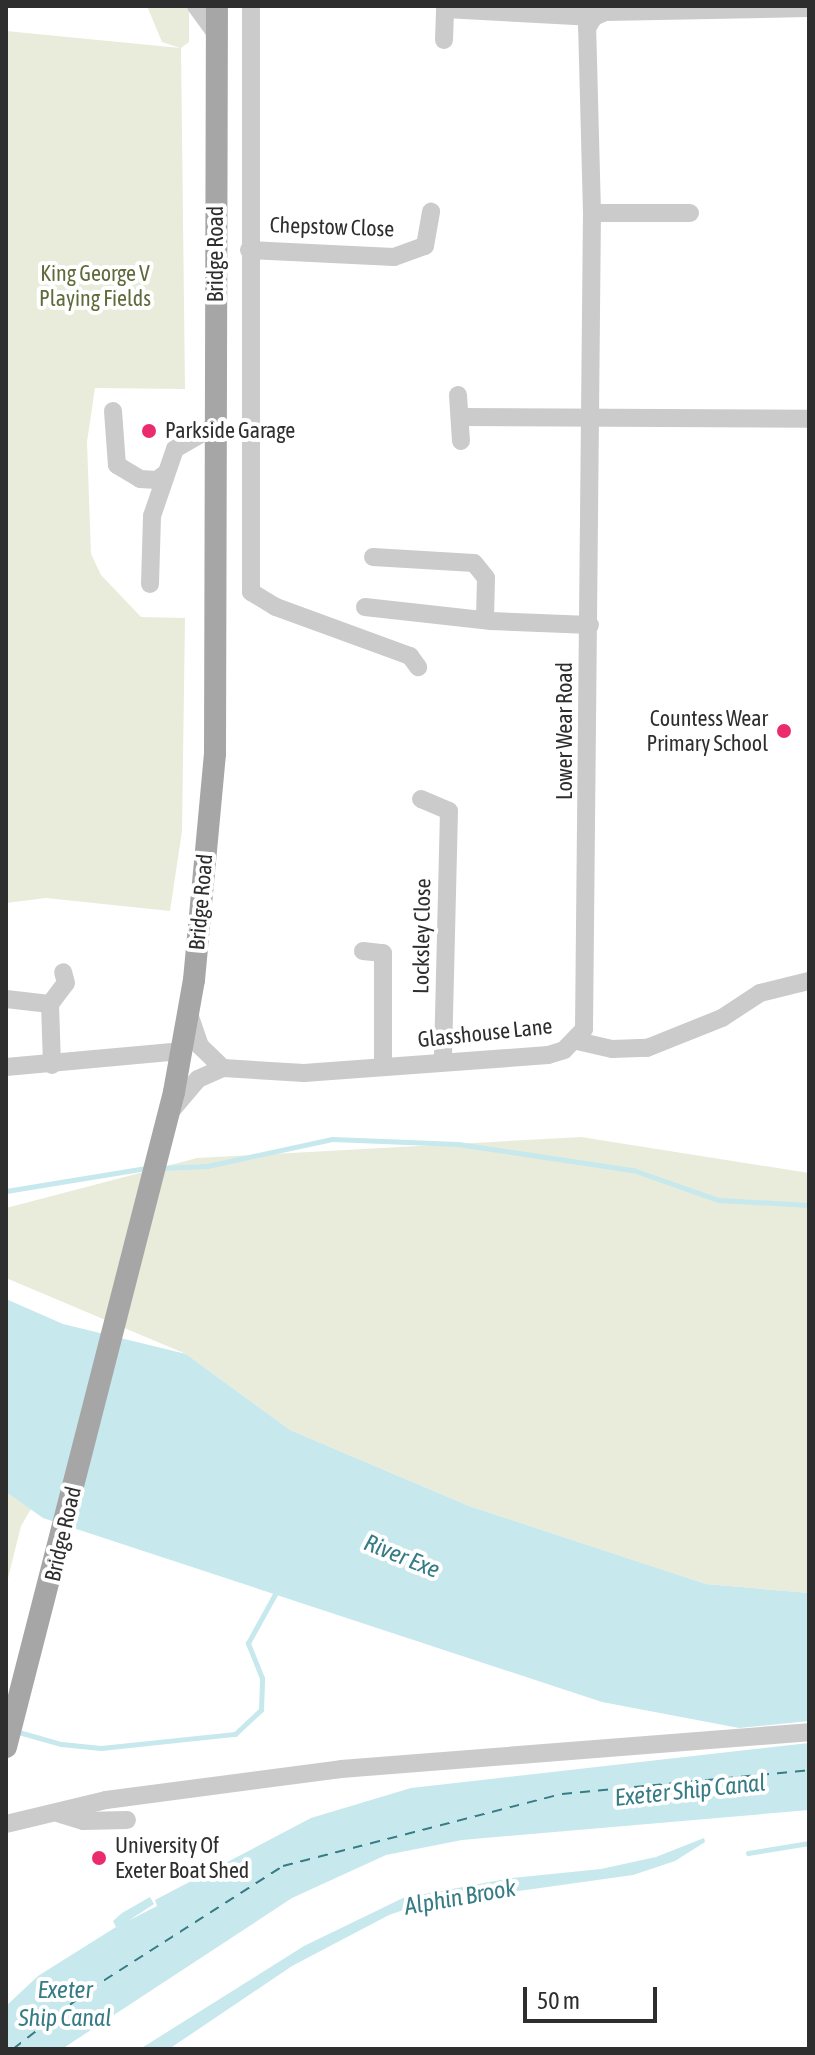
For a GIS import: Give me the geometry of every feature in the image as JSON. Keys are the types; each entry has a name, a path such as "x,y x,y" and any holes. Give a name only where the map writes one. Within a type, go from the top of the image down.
{"main road":[{"name":"Bridge Road","path":"6,1747 58,1557 119,1313 168,1116 189,1014 215,754 217,6"}],"street":[{"path":"196,6 216,34"},
{"name":"Bridge Road","path":"251,6 249,250 252,586 255,596 276,607 410,656 418,667"},
{"path":"444,40 445,7 594,17 605,12 809,8"},
{"name":"Lower Wear Road","path":"577,1041 588,1010 590,625 587,418 592,213 587,28 594,17"},
{"name":"Chepstow Close","path":"249,250 394,257 425,246 431,212"},
{"path":"592,213 690,213"},
{"path":"458,395 461,441"},
{"path":"113,411 117,465 140,479 157,480 166,473"},
{"path":"460,417 809,419"},
{"path":"150,584 152,516 175,449 215,426"},
{"path":"373,557 474,563 486,578 485,620"},
{"path":"365,607 485,620 590,625"},
{"name":"Locksley Close","path":"421,799 456,811 443,1062"},
{"path":"363,951 383,953 383,1067"},
{"path":"52,1065 50,1004 66,983 63,972"},
{"name":"Glasshouse Lane","path":"223,1068 304,1073 548,1055 577,1041 612,1049 647,1048 722,1018 760,993 809,981"},
{"path":"6,999 50,1004"},
{"path":"168,1116 198,1079 223,1068 200,1046 189,1014"},
{"path":"6,1067 183,1051"},
{"path":"6,1824 106,1800 341,1769 809,1732"},
{"path":"57,1814 83,1821 127,1820"}],"green space":[{"name":"King George V Playing Fields","path":"147,6 186,6 189,11 189,42 181,48 185,389 95,388 87,442 91,554 101,575 141,617 185,618 182,831 170,911 46,898 6,903 6,31 180,48 162,42"},
{"path":"581,1137 809,1173 809,1593 706,1584 469,1506 290,1430 186,1354 6,1278 6,1208 197,1158"},
{"path":"6,1492 31,1509 21,1526 6,1586"}],"water":[{"name":"River Exe","path":"6,1299 63,1324 186,1354 290,1430 469,1506 706,1584 809,1593 809,1721 739,1728 602,1702 43,1518 6,1492"},
{"name":"Exeter Ship Canal","path":"809,1743 809,1810 462,1840 386,1855 292,1898 62,2049 6,2049 6,2006 38,1976 116,1927 113,1921 122,1913 150,1897 154,1904 128,1921 157,1906 155,1900 311,1818 411,1788"},
{"name":"Alphin Brook","path":"704,1838 705,1842 675,1861 633,1875 418,1905 389,1915 292,1966 169,2049 140,2049 304,1946 403,1898 512,1878 601,1869 656,1857"}],"waterway":[{"path":"160,1168 207,1166 332,1139 458,1144 633,1170 718,1200 809,1205"},
{"path":"6,1191 146,1168"},
{"path":"15,1731 61,1744 101,1748 235,1734 261,1710 262,1678 248,1643 275,1594"},
{"path":"748,1853 809,1843"}],"ferry route":[{"path":"13,2049 89,1990 283,1866 562,1794 809,1770"}],"place":[{"name":"Parkside Garage","path":"149,431"},
{"name":"Countess Wear Primary School","path":"784,731"},
{"name":"University Of Exeter Boat Shed","path":"99,1858"}]}
